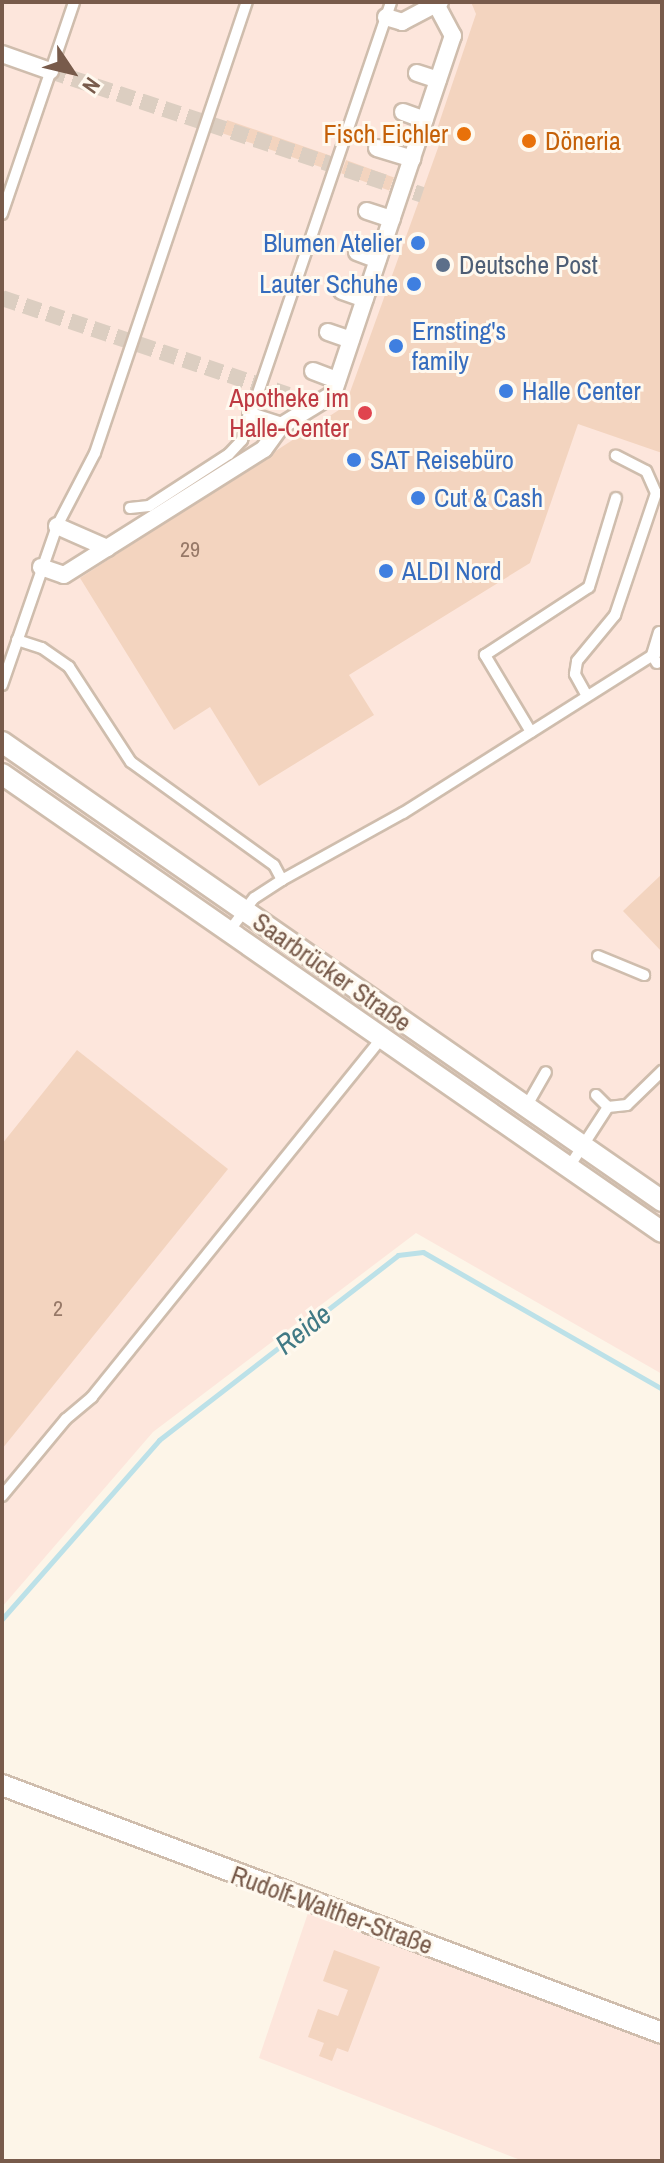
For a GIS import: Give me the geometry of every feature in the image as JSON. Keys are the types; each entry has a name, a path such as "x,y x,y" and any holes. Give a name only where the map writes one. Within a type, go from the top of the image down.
{"street":[{"path":"41,567 64,575 156,520 188,489 232,461 264,449 281,426 333,394 453,36 437,3 402,22 388,10"},
{"path":"2,54 50,71"},
{"path":"417,73 438,80"},
{"path":"403,112 425,120"},
{"path":"377,148 412,159"},
{"path":"367,211 392,219"},
{"path":"357,252 378,260"},
{"path":"342,291 365,299"},
{"path":"328,332 351,340"},
{"path":"313,371 337,380"},
{"path":"251,416 281,426"},
{"path":"57,526 107,548"},
{"name":"Saarbrücker Straße","path":"2,742 662,1201"},
{"name":"Saarbrücker Straße","path":"2,774 662,1232"},
{"name":"Rudolf-Walther-Straße","path":"2,1785 662,2033"}],"lane":[{"path":"2,214 74,2"},
{"path":"2,685 57,526 95,453 247,2"},
{"path":"232,461 251,416 388,10"},
{"path":"587,696 577,682 577,661 615,615 656,493 646,471 616,456"},
{"path":"130,508 149,506 188,489"},
{"path":"531,732 485,655 589,587 616,498"},
{"path":"230,930 244,910 282,880 403,813 587,696 657,656 659,632"},
{"path":"17,640 42,648 69,667 131,762 262,852 282,880"},
{"path":"598,956 644,975"},
{"path":"2,1496 66,1419 92,1397 382,1037"},
{"path":"608,1107 627,1105 662,1071"},
{"path":"526,1107 546,1072"},
{"path":"596,1095 608,1107"},
{"path":"569,1167 608,1107"}],"shaded area":[{"path":"2,2 662,2 662,1374 416,1233 153,1432 2,1607"},
{"path":"308,1913 662,2043 662,2161 523,2161 259,2058"}],"building":[{"name":"Halle Center","path":"471,2 662,2 662,453 578,424 530,563 349,675 374,715 259,786 210,707 174,730 80,578 345,406 443,134 436,132 476,14"},
{"path":"227,120 330,155 326,169 222,133"},
{"path":"346,160 394,177 389,191 341,173"},
{"path":"662,874 662,952 623,911"},
{"path":"77,1050 228,1169 2,1449 2,1144"},
{"path":"334,1950 380,1967 348,2052 337,2048 332,2061 319,2056 324,2043 308,2037 318,2009 338,2016 348,1990 323,1981"}],"waterway":[{"name":"Reide","path":"2,1619 159,1440 398,1255 423,1252 662,1389"}],"tunnel":[{"path":"50,71 422,195"},
{"path":"2,298 288,395 308,428"}],"place":[{"name":"Fisch Eichler","path":"464,134"},
{"name":"Döneria","path":"529,141"},
{"name":"Blumen Atelier","path":"418,243"},
{"name":"Deutsche Post","path":"443,265"},
{"name":"Lauter Schuhe","path":"414,284"},
{"name":"Ernsting's family","path":"396,346"},
{"name":"Halle Center","path":"506,391"},
{"name":"Apotheke im Halle-Center","path":"365,413"},
{"name":"SAT Reisebüro","path":"354,460"},
{"name":"Cut & Cash","path":"418,498"},
{"name":"ALDI Nord","path":"386,571"}]}
